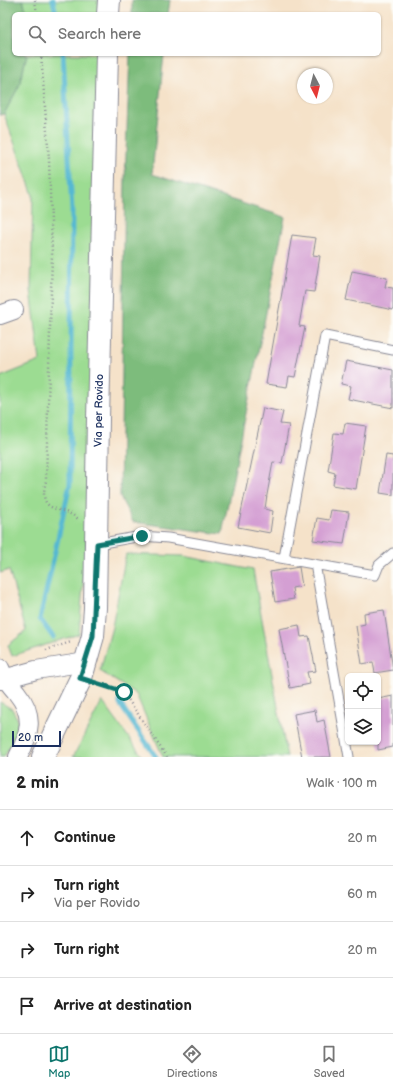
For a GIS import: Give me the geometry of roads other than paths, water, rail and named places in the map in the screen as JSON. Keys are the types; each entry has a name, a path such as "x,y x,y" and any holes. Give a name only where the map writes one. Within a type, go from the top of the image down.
{"street":[{"path":"108,0 108,12"},
{"name":"Via per Rovido","path":"43,757 83,670 93,636 97,544 98,419 107,56"},
{"path":"1,675 36,670 83,670"},
{"path":"1,675 22,700 29,716 28,732 18,757"}],"lane":[{"path":"284,558 325,336 393,350"},
{"path":"97,544 142,536 168,538 375,575 379,565 393,553"},
{"path":"315,564 349,757"}],"waterway":[{"path":"53,0 56,12"},
{"path":"53,637 40,619 70,484 72,210 63,56"},
{"path":"120,699 120,704 156,757"}]}
